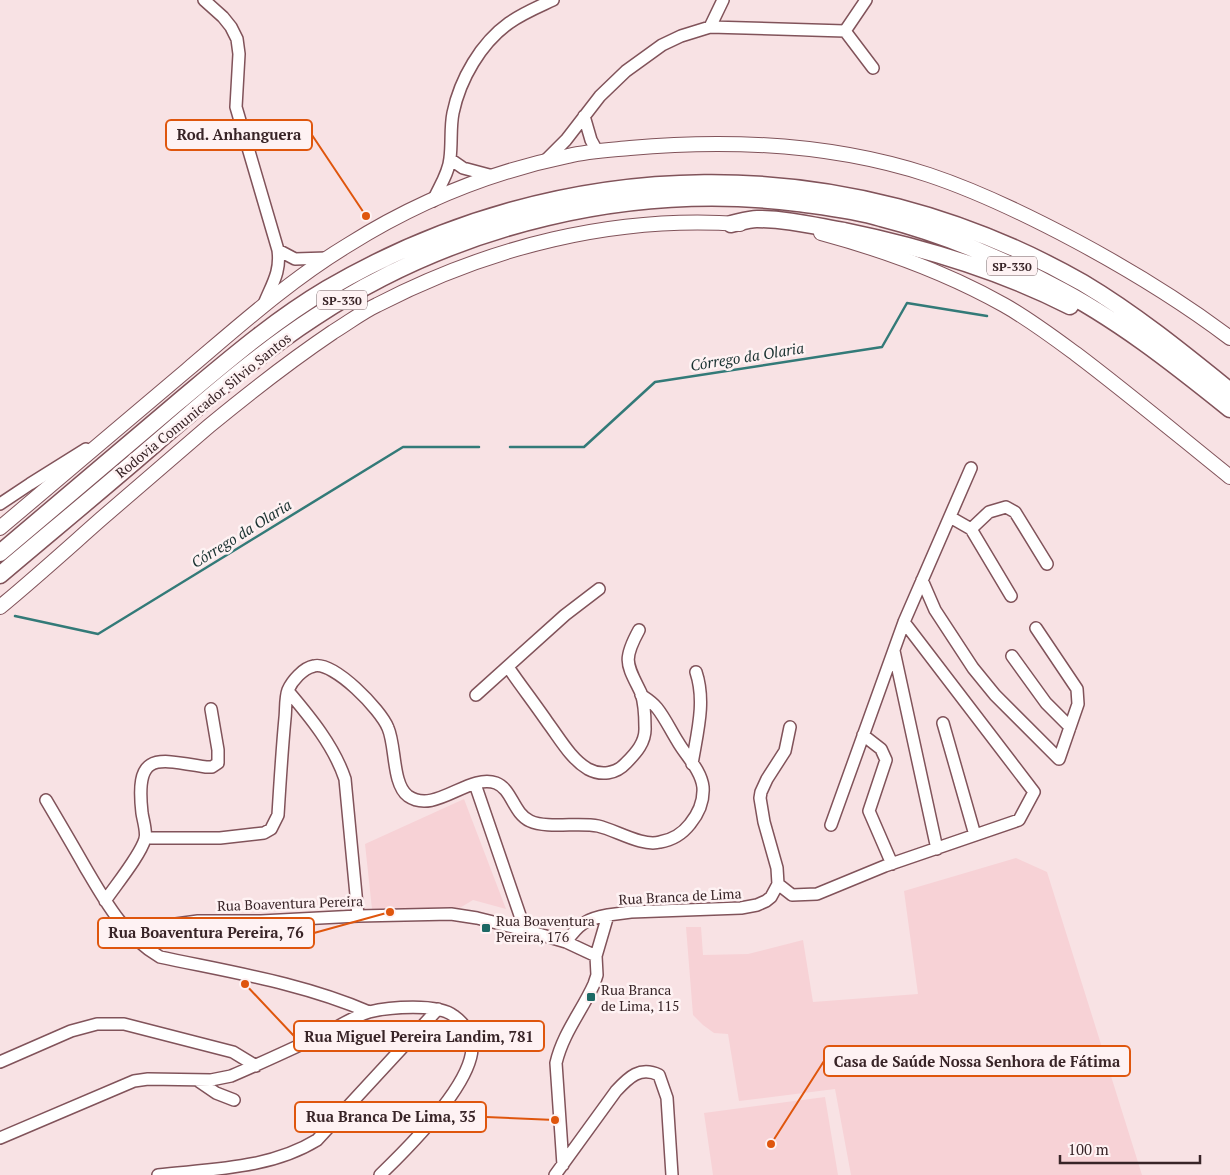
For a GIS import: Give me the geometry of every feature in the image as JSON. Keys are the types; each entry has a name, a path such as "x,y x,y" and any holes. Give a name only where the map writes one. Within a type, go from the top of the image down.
{"highway":[{"name":"Rodovia Comunicador Silvio Santos","path":"0,553 239,351 324,291 406,248 499,213 548,201 634,186 729,183 801,188 882,203 935,218 980,234 1084,284 1128,312 1230,391"},
{"name":"Rodovia Comunicador Silvio Santos","path":"0,575 219,389 256,359 317,316 378,280 460,243 507,228 578,210 617,203 694,198 762,199 836,208 914,227 986,254 1052,285 1113,321 1230,409"},
{"path":"731,224 756,219 790,222 822,227 924,250 1010,280 1088,315 1113,321"}],"main road":[{"path":"0,528 264,304 327,258 380,226 464,186 569,155 673,144 754,145 837,154 925,174 968,190 1041,222 1152,284 1230,338"},
{"path":"0,607 241,399 306,350 376,305 447,272 526,246 590,231 623,226 696,222 791,228 822,233 908,261 1006,305 1080,357 1230,477"}],"street":[{"path":"204,0 223,17 237,39 239,54 236,107 280,262 279,270 264,304"},
{"path":"432,201 447,171 450,159 453,113 458,95 480,53 494,36 509,23 526,12 553,0"},
{"path":"710,27 723,0"},
{"path":"845,31 866,0"},
{"path":"545,161 566,140 600,96 626,71 643,58 675,39 710,27 845,31"},
{"path":"845,31 873,68"},
{"path":"584,116 591,140 597,151"},
{"path":"450,159 463,168 493,176"},
{"path":"278,250 295,258 327,258"},
{"path":"0,504 113,433"},
{"path":"831,825 904,622 971,468"},
{"path":"971,529 989,512 1006,507 1015,512 1047,564"},
{"path":"950,517 971,529 1011,596"},
{"path":"922,580 935,610 973,668 995,695 1059,759 1078,704 1077,689 1036,628"},
{"path":"476,694 565,615 599,589"},
{"path":"790,727 785,751 766,779 760,798 766,830 777,868 778,884 792,895 818,894 892,864 1019,820 1034,792 904,622"},
{"path":"508,667 569,752 583,765 600,773 618,770 629,760 643,742 646,728 642,695 629,669 627,657 639,630"},
{"path":"894,652 937,848"},
{"path":"1012,656 1046,703 1070,727"},
{"path":"146,838 220,838 264,833 271,829 278,814 288,691 304,671 314,666 325,667 338,673 372,704 384,718 392,738 400,785 407,795 414,799 431,800 475,784 491,782 499,784 504,788 518,812 529,821 537,824 598,826 649,843 660,842 682,833 692,823 701,808 703,796 701,777 658,708 642,695"},
{"path":"692,764 700,716 700,685 696,672"},
{"path":"288,691 339,762 344,779 358,916"},
{"path":"105,901 146,838 140,780 143,772 154,763 162,761 206,766 215,765 219,759 211,709"},
{"path":"944,723 975,835"},
{"path":"863,735 881,749 886,760 869,811 892,864"},
{"path":"475,784 525,930"},
{"path":"46,800 105,901 132,936 147,949 160,956 300,988 345,1002 369,1012"},
{"name":"Rua Branca de Lima","path":"563,1165 556,1063 559,1048 594,984 597,975 596,956 608,915 631,912 715,910 757,905 770,897 778,884"},
{"name":"Rua Boaventura Pereira","path":"132,936 161,926 198,921 261,921 451,914 477,918 525,930 566,942 596,956"},
{"path":"566,942 582,923 593,918 608,915"},
{"path":"0,1138 134,1081 148,1079 211,1080 231,1076 369,1012 403,1008 449,1011 462,1022 468,1031 472,1047 469,1061 452,1094 395,1161 380,1175"},
{"path":"158,1175 251,1165 302,1149 317,1140 438,1009"},
{"path":"0,1062 71,1031 97,1024 124,1024 233,1052 256,1066"},
{"path":"555,1175 616,1091 628,1078 635,1073 652,1072 659,1075 668,1098 672,1175"},
{"path":"197,1080 216,1093 234,1100"},
{"path":"392,1175 395,1161"}],"shaded area":[{"path":"464,799 506,909 473,900 458,909 372,909 365,844"},
{"path":"1016,858 1047,872 1142,1175 851,1175 835,1089 739,1101 728,1034 714,1033 693,1015 686,927 701,927 703,955 748,954 803,940 813,1002 918,994 904,891"},
{"path":"825,1097 838,1175 713,1175 704,1113"}],"waterway":[{"name":"Córrego da Olaria","path":"510,447 584,447 655,382 882,347 907,303 987,316"},
{"name":"Córrego da Olaria","path":"15,616 98,634 403,447 479,447"}],"place":[{"name":"Rod. Anhanguera","path":"366,216"},
{"name":"Rua Boaventura Pereira, 76","path":"390,912"},
{"name":"Rua Boaventura Pereira, 176","path":"486,928"},
{"name":"Rua Miguel Pereira Landim, 781","path":"245,984"},
{"name":"Rua Branca de Lima, 115","path":"591,997"},
{"name":"Rua Branca De Lima, 35","path":"555,1120"},
{"name":"Casa de Saúde Nossa Senhora de Fátima","path":"771,1144"}]}
